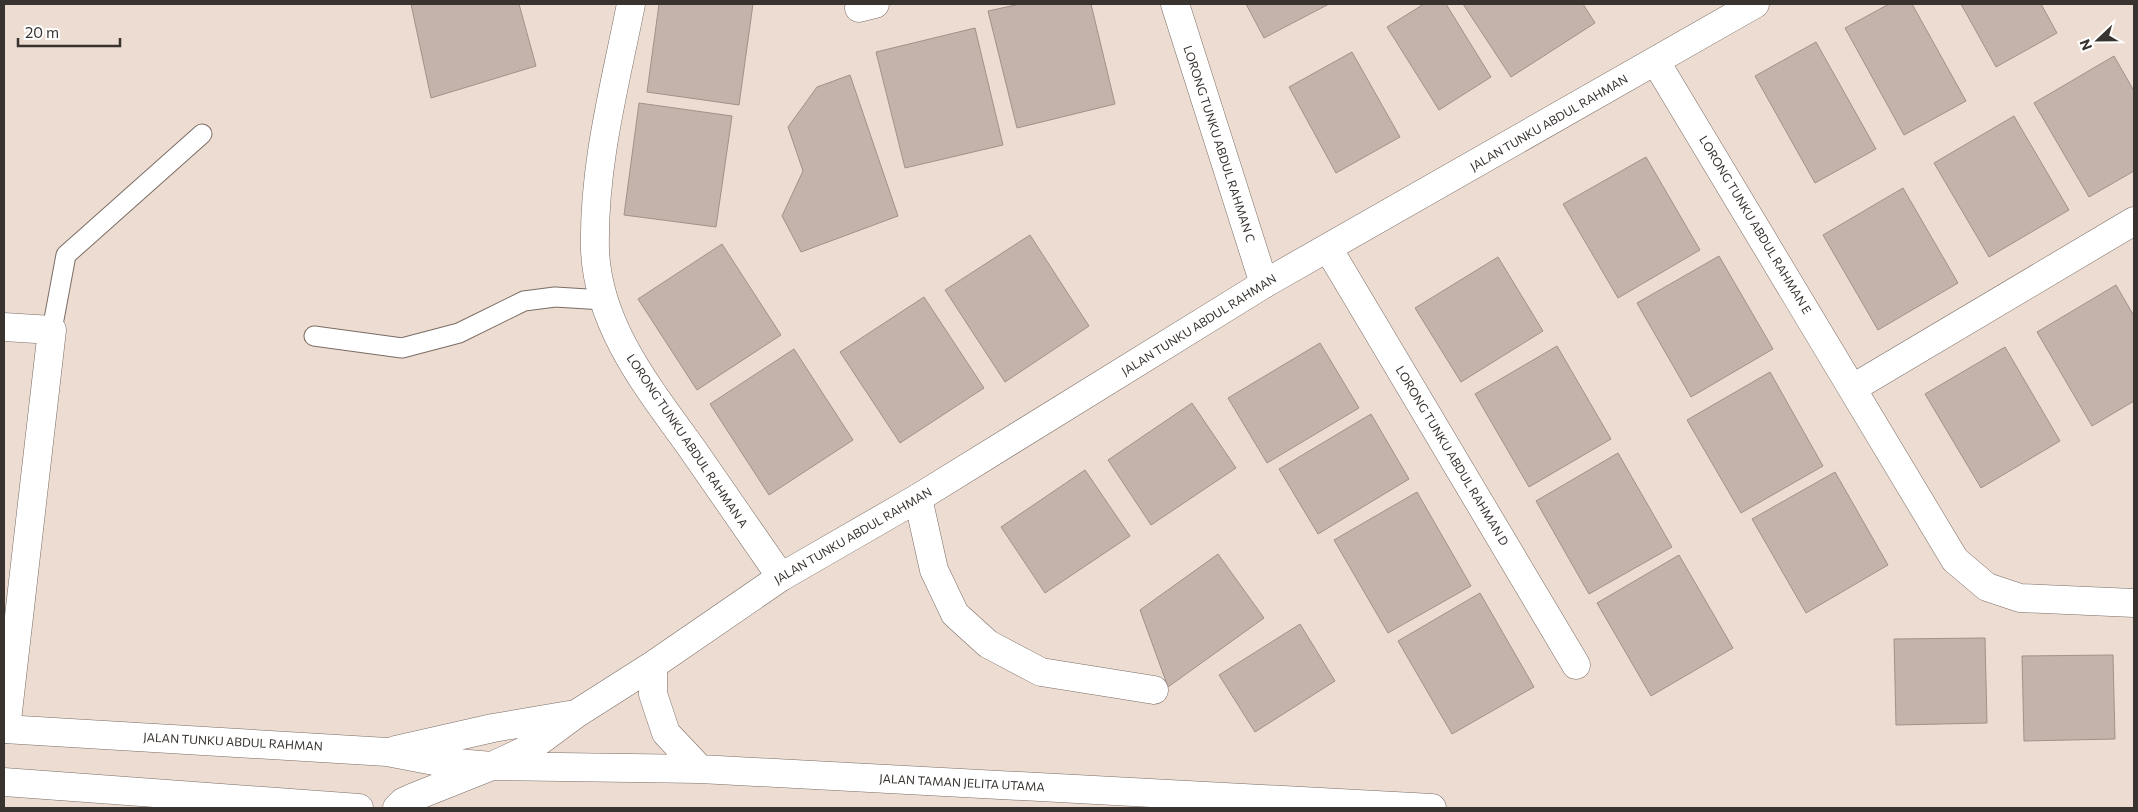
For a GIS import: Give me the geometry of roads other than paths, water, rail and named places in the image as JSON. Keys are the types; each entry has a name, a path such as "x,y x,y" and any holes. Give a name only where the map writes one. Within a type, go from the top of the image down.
{"street":[{"name":"LORONG TUNKU ABDUL RAHMAN A","path":"631,4 602,151 596,192 595,251 604,300 630,360 781,577"},
{"name":"LORONG TUNKU ABDUL RAHMAN C","path":"1174,4 1264,284"},
{"name":"JALAN TUNKU ABDUL RAHMAN","path":"397,808 403,802 414,797 492,766 530,748 576,714 653,665 781,577 918,498 1264,284 1756,4"},
{"name":"LORONG TUNKU ABDUL RAHMAN E","path":"1656,62 1956,560 1987,587 2020,598 2134,603"},
{"path":"1853,388 2134,221"},
{"name":"LORONG TUNKU ABDUL RAHMAN D","path":"1328,248 1576,665"},
{"path":"4,328 52,330 5,729"},
{"path":"918,498 934,570 938,579 955,614 988,644 1041,672 1154,690"},
{"path":"653,665 653,694 666,733 700,769"},
{"path":"387,752 493,728 576,714"},
{"name":"JALAN TUNKU ABDUL RAHMAN","path":"5,729 387,752 434,761 492,766"},
{"name":"JALAN TAMAN JELITA UTAMA","path":"492,766 700,769 1432,808"},
{"path":"4,782 359,808"}],"lane":[{"path":"52,330 66,255 202,134"},
{"path":"314,336 402,348 459,333 524,301 556,297 604,300"}]}
